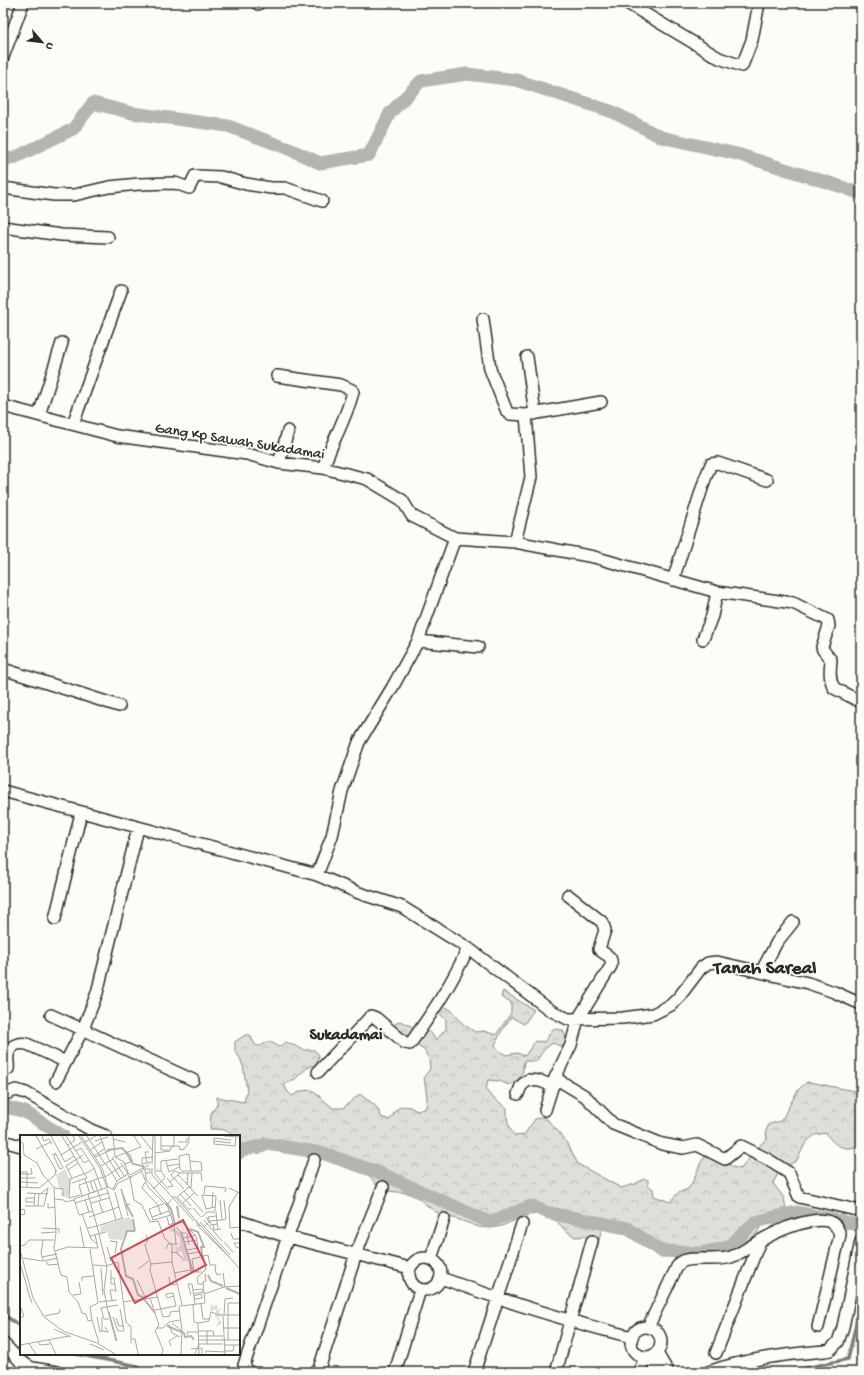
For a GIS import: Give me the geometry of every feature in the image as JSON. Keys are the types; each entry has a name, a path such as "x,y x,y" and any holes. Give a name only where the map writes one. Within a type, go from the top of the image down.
{"street":[{"path":"3,57 23,3"},
{"path":"627,3 719,58 742,66 752,40 759,3"},
{"path":"3,188 54,195 74,195 109,187 139,184 175,183 189,188 196,176 221,177 246,184 270,188 285,188 322,201"},
{"path":"3,227 61,236 108,237"},
{"path":"73,424 121,291"},
{"path":"483,319 490,369 507,412 510,414 531,414 601,402"},
{"path":"39,415 62,343"},
{"path":"515,542 531,477 531,414 527,357"},
{"path":"277,376 341,386 352,390 353,392 323,468"},
{"name":"Gang Kp Sawah Sukadamai","path":"3,406 117,436 247,454 279,463 323,468 367,479 402,500 412,516 454,538"},
{"path":"279,463 288,430"},
{"path":"673,580 711,464 718,463 767,480"},
{"path":"317,875 332,836 342,791 359,742 392,688 418,641 454,538 515,542 594,557 717,592 793,604 828,620 829,626 822,650 831,660 830,678 832,684 834,688 861,702"},
{"path":"703,639 712,616 717,592"},
{"path":"418,641 478,647"},
{"path":"3,669 120,706"},
{"path":"3,791 317,875 359,893 402,907 468,948 550,1010 568,1019 623,1018 653,1014 671,1005 701,968 708,963 717,962 808,983 834,992 861,1004"},
{"path":"55,919 81,813"},
{"path":"56,1081 83,1029 97,993 138,828"},
{"path":"546,1110 554,1082 571,1045 578,1019 611,966 612,960 600,949 605,930 602,922 568,895"},
{"path":"761,972 777,942 793,922"},
{"path":"318,1072 371,1016 376,1018 405,1043 410,1044 447,989 468,948"},
{"path":"51,1015 193,1080"},
{"path":"8,1069 8,1057 10,1050 13,1046 21,1043 27,1044 66,1062"},
{"path":"518,1094 521,1086 528,1080 554,1082 585,1096 613,1124 620,1127 662,1144 683,1148 698,1145 725,1159 741,1146 767,1159 789,1173 799,1197 861,1211"},
{"path":"3,1094 16,1090 20,1091 91,1130 104,1135"},
{"path":"3,1141 20,1146"},
{"path":"250,1372 245,1368 244,1364 314,1160"},
{"path":"318,1372 356,1254 383,1187"},
{"path":"842,1202 861,1206"},
{"path":"431,1258 444,1218"},
{"path":"648,1327 680,1263 687,1259 707,1260 731,1257 782,1229 797,1224 822,1220 828,1221 839,1229 840,1235 818,1327"},
{"path":"240,1222 288,1237 410,1268"},
{"path":"474,1372 522,1224"},
{"path":"556,1372 571,1322 592,1241"},
{"path":"716,1353 760,1241"},
{"path":"708,1372 745,1362 830,1350 838,1342 843,1327 861,1241"},
{"path":"421,1258 431,1258 437,1263 441,1270 441,1278 435,1287 430,1290 420,1290 411,1283 409,1278 410,1268 413,1263 421,1258"},
{"path":"441,1278 498,1299 571,1322 632,1337"},
{"path":"395,1372 420,1290"},
{"path":"640,1372 651,1356 662,1345 660,1335 653,1328 648,1327 638,1329 632,1337 631,1344 634,1351 638,1355 651,1356 668,1372"},
{"path":"3,1343 20,1361 32,1368 57,1372"},
{"path":"651,1356 658,1372"}],"green space":[{"path":"503,991 534,1010 524,1024 511,1017 502,1030 495,1045 498,1050 506,1055 517,1053 525,1056 535,1041 544,1042 553,1029 563,1030 567,1041 562,1047 553,1043 550,1045 537,1061 524,1061 521,1076 509,1085 499,1081 488,1080 486,1090 492,1097 507,1108 510,1129 515,1136 524,1135 535,1119 545,1117 564,1138 578,1164 621,1188 635,1184 644,1179 648,1180 648,1185 653,1189 654,1196 670,1202 678,1193 688,1189 706,1155 725,1159 732,1167 741,1169 750,1157 758,1156 760,1145 767,1139 766,1131 769,1124 781,1121 798,1090 807,1082 861,1093 861,1146 850,1148 840,1147 829,1138 826,1133 815,1135 806,1142 797,1160 779,1172 773,1183 784,1198 786,1209 777,1215 766,1217 757,1233 741,1243 703,1254 679,1256 651,1249 638,1231 612,1223 602,1227 597,1249 585,1236 575,1237 565,1230 549,1213 524,1216 502,1226 491,1228 479,1227 444,1216 408,1193 387,1191 376,1185 371,1177 333,1155 322,1153 310,1157 300,1153 282,1141 265,1152 256,1153 251,1151 240,1142 240,1135 233,1135 223,1130 210,1129 211,1113 217,1105 217,1097 244,1102 247,1090 243,1066 235,1051 235,1042 245,1035 250,1035 257,1046 261,1046 266,1042 271,1042 279,1047 286,1042 304,1050 314,1050 319,1055 317,1064 307,1068 295,1079 284,1084 287,1091 292,1096 301,1091 312,1090 333,1108 343,1108 360,1094 375,1106 381,1117 390,1120 396,1110 401,1106 410,1107 417,1111 426,1108 427,1097 424,1077 430,1069 429,1059 424,1050 393,1032 395,1024 400,1021 413,1027 423,1028 431,1033 436,1040 446,1029 446,1020 438,1012 442,1005 451,1010 463,1024 475,1032 484,1031 496,1035 511,1013 511,1002 501,997"}],"waterway":[{"path":"3,160 14,158 73,129 93,103 132,113 228,126 289,149 320,163 369,155 390,113 421,81 467,74 516,80 613,112 661,137 737,154 861,194"},
{"path":"3,1106 25,1112 61,1135"},
{"path":"240,1151 267,1144 322,1153 380,1173 489,1222 531,1206 549,1213 627,1228 661,1251 703,1253 728,1247 755,1222 796,1212 861,1226"},
{"path":"3,1314 20,1326"},
{"path":"787,1372 848,1359 858,1315"},
{"path":"81,1355 138,1366 139,1372"}],"district":[{"name":"Tanah Sareal","path":"765,966"},
{"name":"Sukadamai","path":"346,1033"}]}
